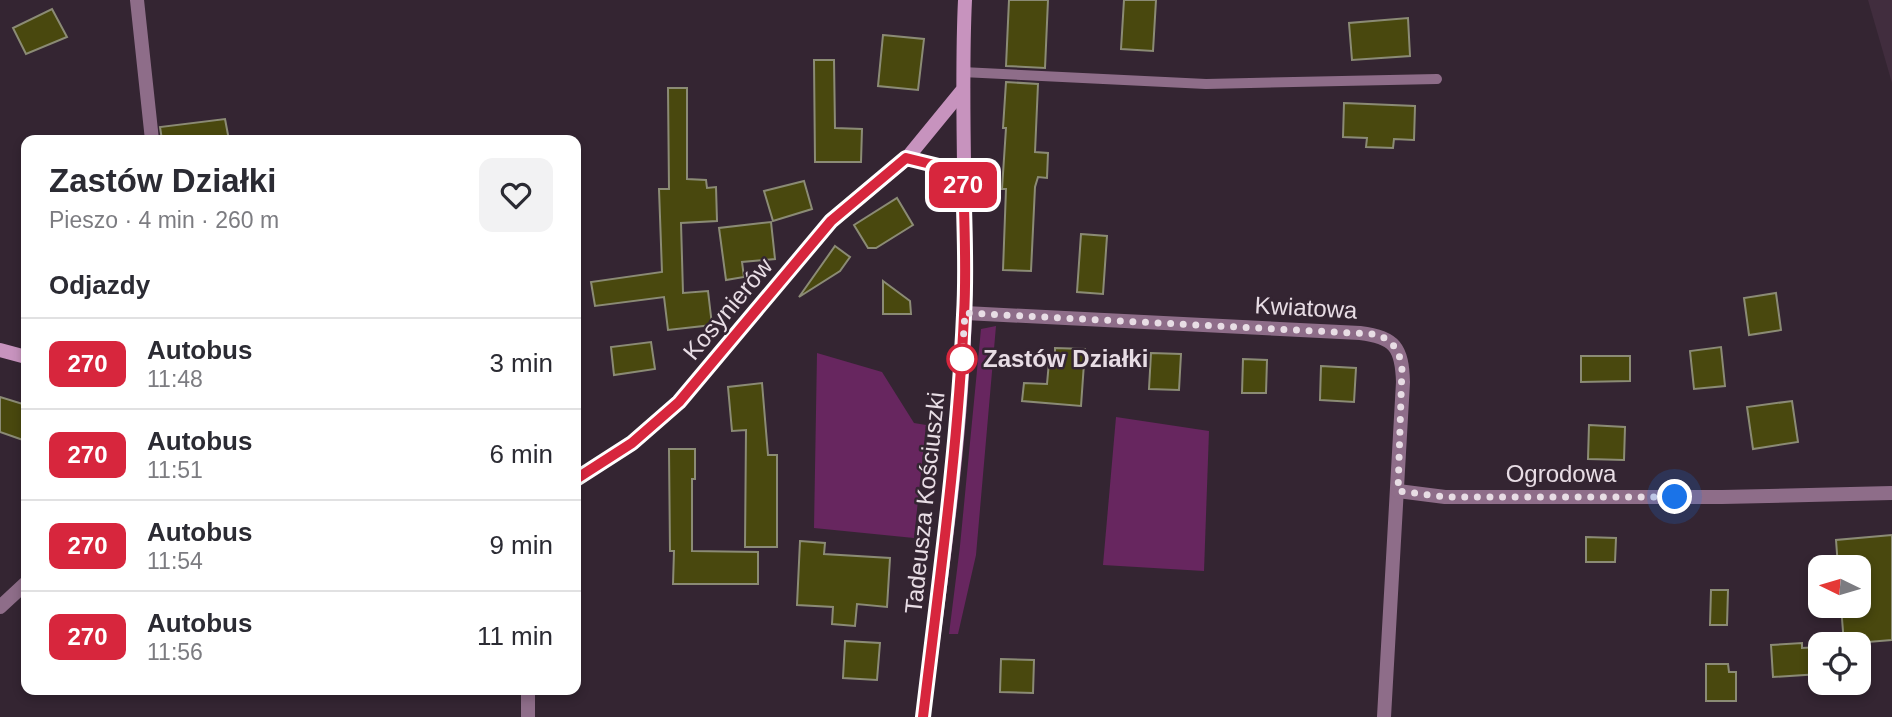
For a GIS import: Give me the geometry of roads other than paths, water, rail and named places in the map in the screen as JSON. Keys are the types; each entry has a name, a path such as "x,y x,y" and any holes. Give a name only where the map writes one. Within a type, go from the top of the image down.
{"street":[{"path":"137,0 151,135"},
{"name":"Tadeusza Kościuszki","path":"923,717 953,471 965,313 961,92 965,0"},
{"name":"Kosynierów","path":"581,476 632,443 679,402 831,221 906,158 961,92"},
{"path":"906,158 963,172"},
{"name":"Kwiatowa","path":"965,313 1360,333 1381,336 1398,350 1402,367 1398,491 1392,552 1384,717"},
{"path":"0,349 21,355"},
{"name":"Ogrodowa","path":"1398,491 1445,497 1722,497 1892,493"},
{"path":"0,607 21,588"},
{"path":"528,695 528,717"}],"lane":[{"path":"962,72 1206,84 1437,79"}],"place":[{"name":"Zastów Działki","path":"962,359"}]}
